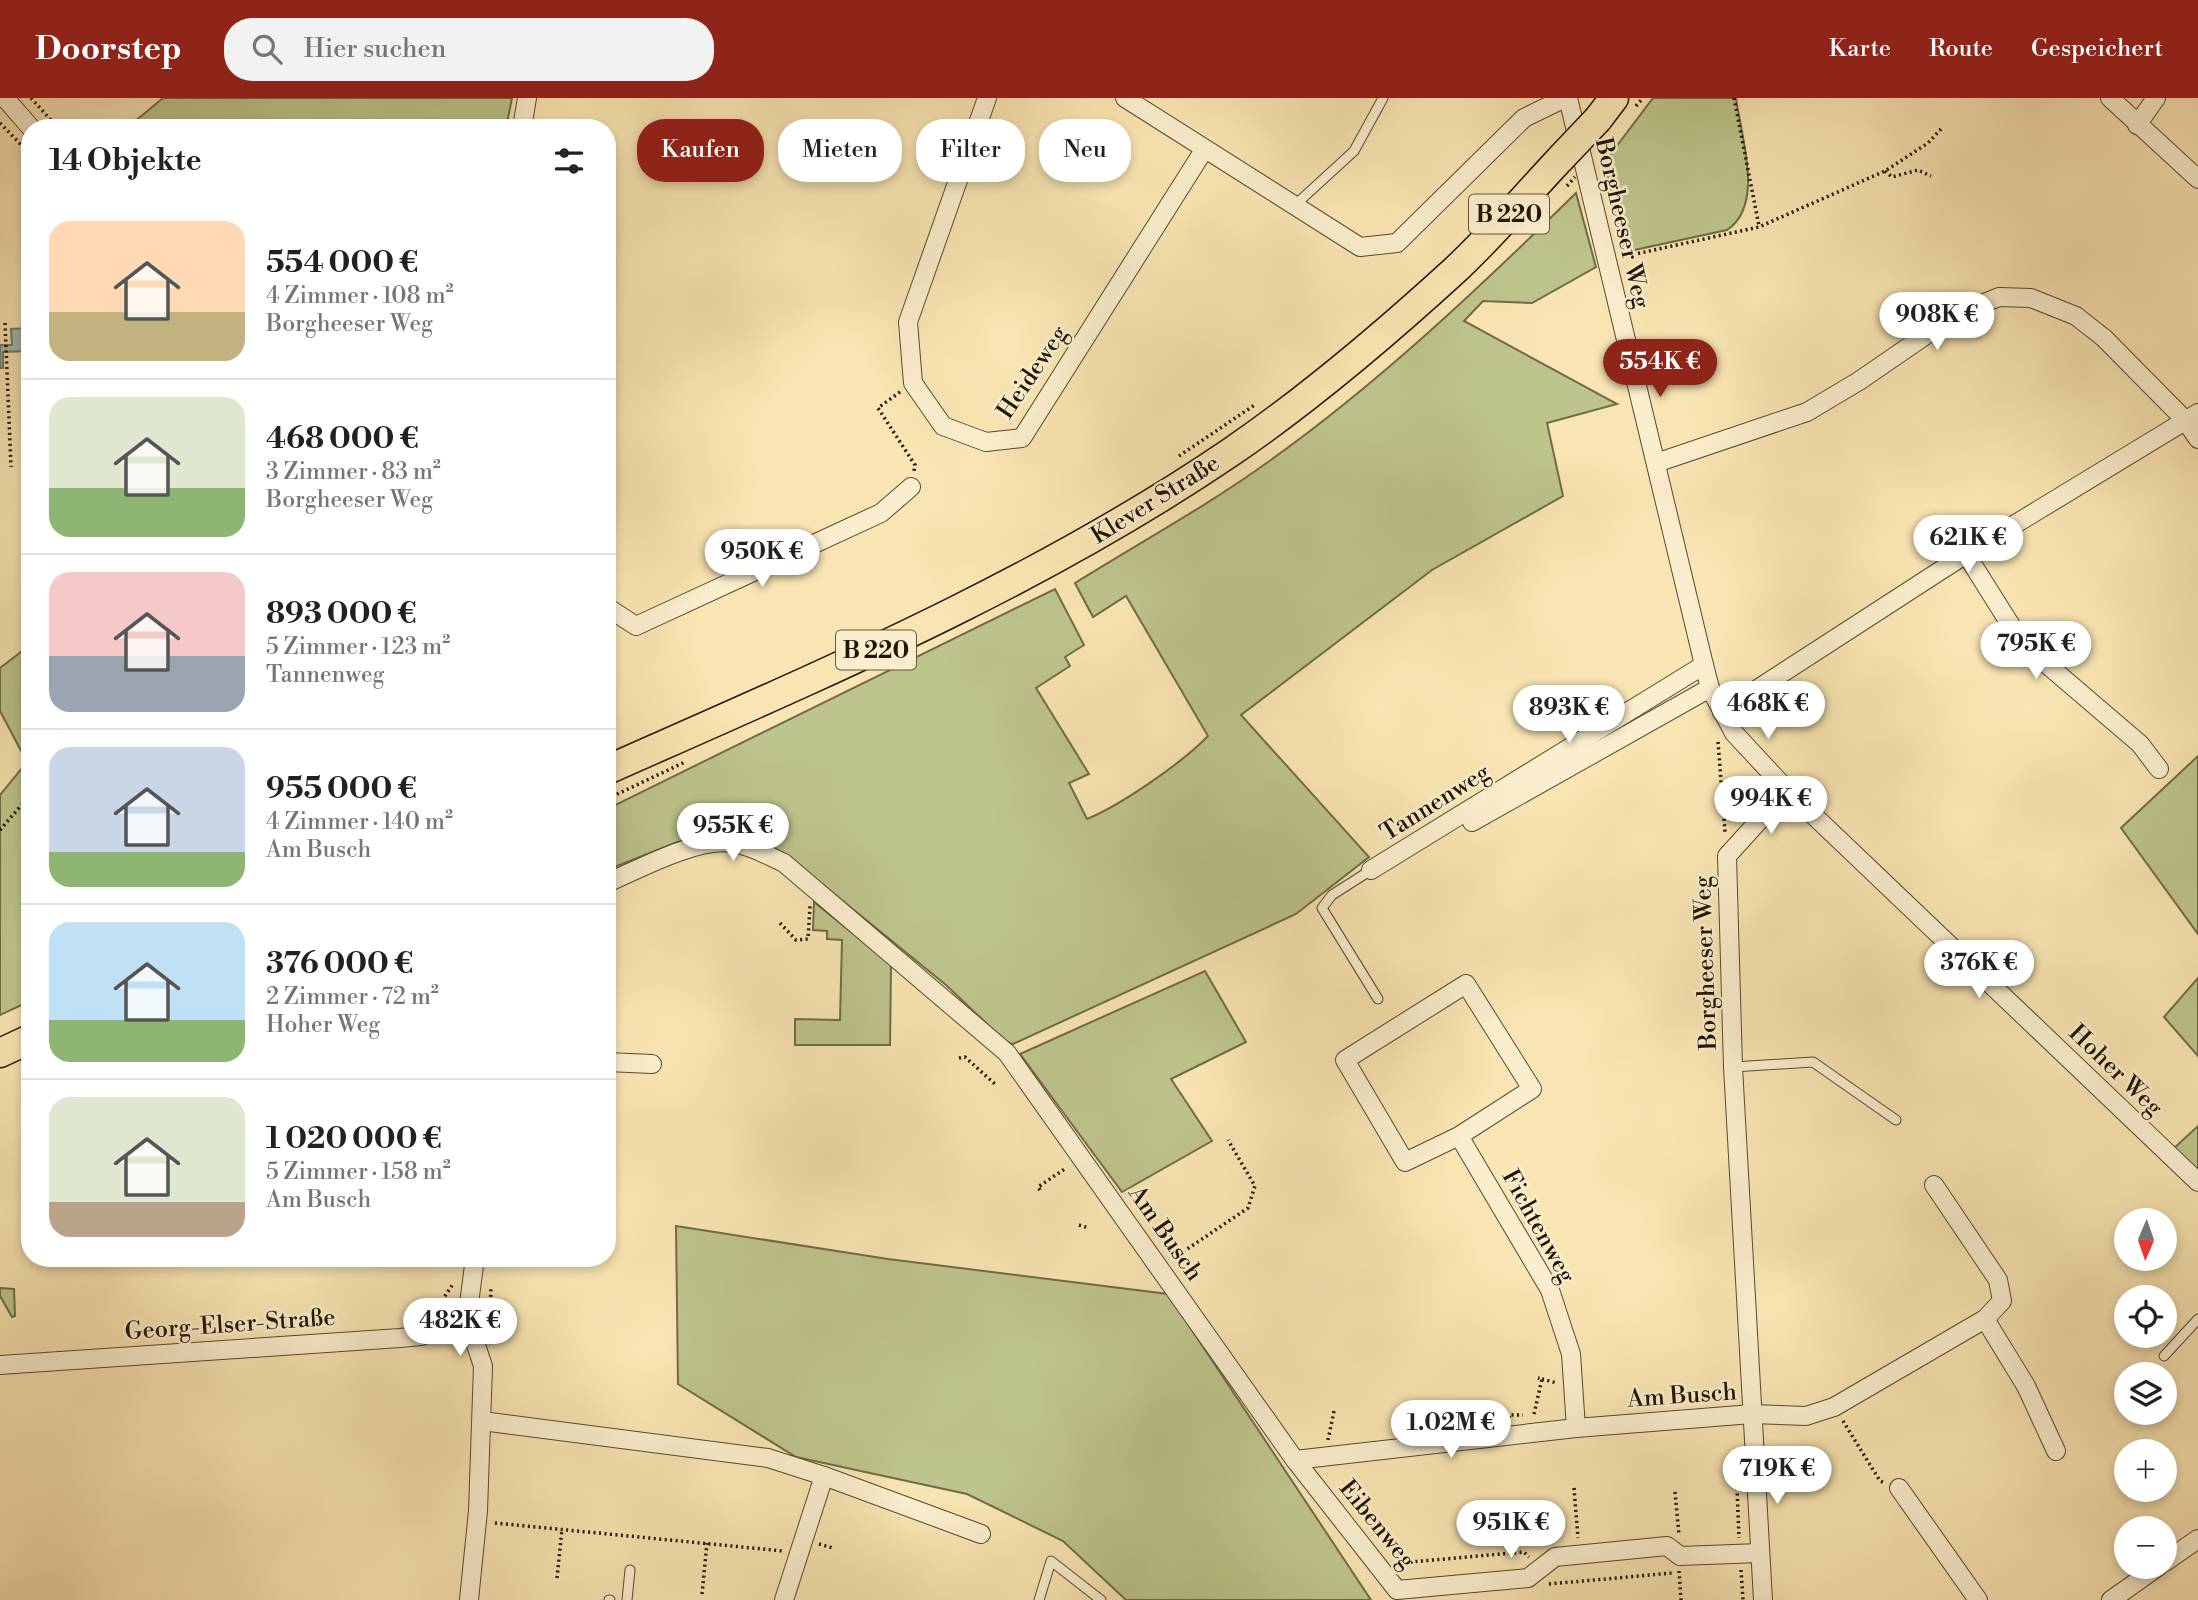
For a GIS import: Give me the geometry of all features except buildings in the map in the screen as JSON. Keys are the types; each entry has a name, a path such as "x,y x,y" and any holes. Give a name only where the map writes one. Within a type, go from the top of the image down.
{"main road":[{"name":"Klever Straße","path":"616,766 828,673 951,614 1095,537 1231,452 1324,383 1456,269 1606,108"},
{"path":"0,1053 21,1043"}],"street":[{"path":"5,98 24,119"},
{"path":"524,119 527,98"},
{"path":"913,383 908,322 987,98"},
{"path":"1125,98 1360,247 1396,243 1524,118 1567,98"},
{"name":"Borgheeser Weg","path":"1567,98 1710,688 1734,733 1787,790 1727,856 1733,1067 1763,1600"},
{"path":"2110,98 2198,179"},
{"path":"2137,125 2156,98"},
{"name":"Heideweg","path":"913,383 943,426 986,442 1022,438 1204,150"},
{"path":"1656,463 1807,412 1859,381 1955,315 1999,297 2031,299 2076,316 2192,416 2198,439"},
{"path":"1722,712 1966,554 2192,416"},
{"path":"616,613 636,626 881,513 911,487"},
{"path":"1966,554 2022,643 2140,744 2159,769"},
{"name":"Tannenweg","path":"1371,870 1704,665"},
{"name":"Tannenweg","path":"1448,835 1710,688"},
{"name":"Hoher Weg","path":"1787,790 2198,1182"},
{"name":"Am Busch","path":"616,879 657,861 700,847 730,842 754,848 783,863 1007,1053 1295,1460 1576,1428 1752,1414 1806,1416 1834,1407 1985,1319"},
{"path":"1466,984 1531,1089 1459,1136 1405,1162 1345,1059 1466,984"},
{"path":"616,1062 652,1064"},
{"name":"Fichtenweg","path":"1459,1136 1550,1290 1571,1354 1576,1428"},
{"path":"1934,1185 1998,1280 2003,1301 1985,1319 2026,1387 2056,1451"},
{"path":"469,1600 477,1521 484,1366 472,1336 460,1323 468,1311 474,1267"},
{"name":"Georg-Elser-Straße","path":"0,1365 400,1338 421,1336 460,1323"},
{"path":"482,1421 768,1458 981,1534"},
{"name":"Eibenweg","path":"1295,1460 1397,1590 1528,1578 1555,1557 1667,1546 1679,1564 1760,1553"},
{"path":"784,1600 824,1476"},
{"path":"1899,1488 1978,1600"},
{"path":"2177,1554 2198,1539"},
{"path":"2111,1600 2141,1579"}],"lane":[{"path":"1294,206 1354,151 1383,98"},
{"path":"1371,870 1332,895 1322,908 1378,999"},
{"path":"1733,1067 1813,1062 1896,1120"},
{"path":"2164,1356 2198,1319"},
{"path":"1039,1600 1051,1561 1101,1600"},
{"path":"627,1600 630,1570"}],"path":[{"path":"31,98 50,119"},
{"path":"1734,98 1759,227"},
{"path":"0,123 21,144"},
{"path":"1606,260 1759,227 1885,171 1928,143 1941,129"},
{"path":"1885,171 1892,177 1918,170 1931,176"},
{"path":"5,323 11,467"},
{"path":"911,487 915,465 878,408 913,383"},
{"path":"1172,461 1260,401"},
{"path":"1717,737 1727,856"},
{"path":"0,830 21,806"},
{"path":"780,923 796,940 808,939 811,887"},
{"path":"958,1058 965,1057 996,1085"},
{"path":"1161,1268 1248,1208 1255,1186 1228,1140"},
{"path":"1040,1190 1038,1187 1083,1157"},
{"path":"1079,1225 1089,1228"},
{"path":"1509,1434 1509,1415 1534,1414 1540,1379 1562,1384"},
{"path":"1834,1407 1880,1481 1899,1488"},
{"path":"1325,1456 1334,1411"},
{"path":"1574,1488 1580,1555"},
{"path":"1675,1492 1681,1600"},
{"path":"477,1521 799,1553"},
{"path":"557,1578 562,1529"},
{"path":"702,1594 707,1543"},
{"path":"1378,1565 1524,1552 1541,1568"},
{"path":"1549,1584 1679,1564"}],"green space":[{"path":"163,98 512,98 508,119 138,119"},
{"path":"1653,98 1736,98 1748,169 1748,188 1739,219 1727,230 1625,252 1604,163"},
{"path":"1576,193 1596,267 1532,303 1483,301 1464,321 1617,404 1547,423 1563,496 1432,570 1241,715 1369,857 1296,914 1013,1044 1006,1042 946,985 796,863 753,835 720,831 675,843 616,866 616,805 1055,589 1084,645 1065,657 1070,666 1036,688 1089,774 1069,783 1087,819 1117,804 1150,782 1208,736 1126,596 1093,617 1075,583 1221,494 1309,432 1389,367 1503,264"},
{"path":"21,652 21,751 0,711 0,668"},
{"path":"2198,756 2198,934 2121,828"},
{"path":"21,769 21,1005 0,1015 0,795"},
{"path":"814,902 891,964 890,1045 795,1045 795,1019 840,1020 842,940 827,939 827,931 813,930"},
{"path":"1205,971 1246,1042 1171,1079 1212,1141 1122,1192 1020,1054"},
{"path":"2198,978 2198,1056 2164,1017"},
{"path":"2198,1126 2198,1177 2171,1151"},
{"path":"676,1226 888,1259 1168,1294 1371,1600 1126,1600 1063,1541 967,1494 796,1457 678,1384"},
{"path":"0,1288 14,1289 15,1316 12,1317 0,1296"}],"water":[{"path":"21,328 21,351 3,352 3,368 0,368 0,345 12,345 11,329"}]}
